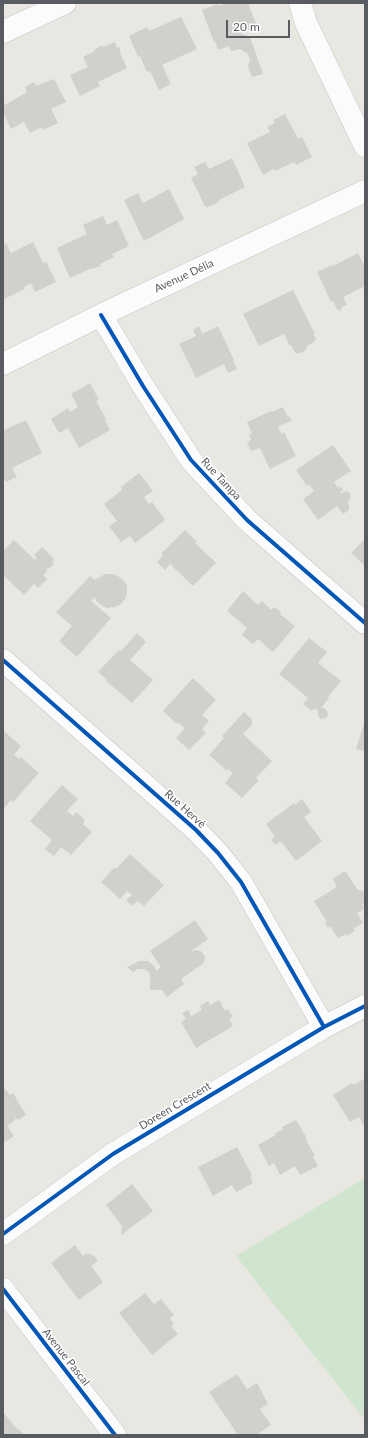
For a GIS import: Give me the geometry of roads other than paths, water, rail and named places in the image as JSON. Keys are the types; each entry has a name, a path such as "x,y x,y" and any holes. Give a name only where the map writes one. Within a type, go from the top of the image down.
{"street":[{"path":"3,32 65,3"},
{"path":"300,3 306,23 365,146"},
{"name":"Avenue Délia","path":"3,364 101,315 365,191"},
{"name":"Rue Tampa","path":"101,315 143,386 191,460 246,520 365,623"},
{"name":"Rue Hervé","path":"3,660 196,830 218,853 241,882 324,1027"},
{"name":"Doreen Crescent","path":"3,1234 113,1154 324,1027 365,1006"},
{"name":"Avenue Pascal","path":"3,1289 115,1435"}]}
